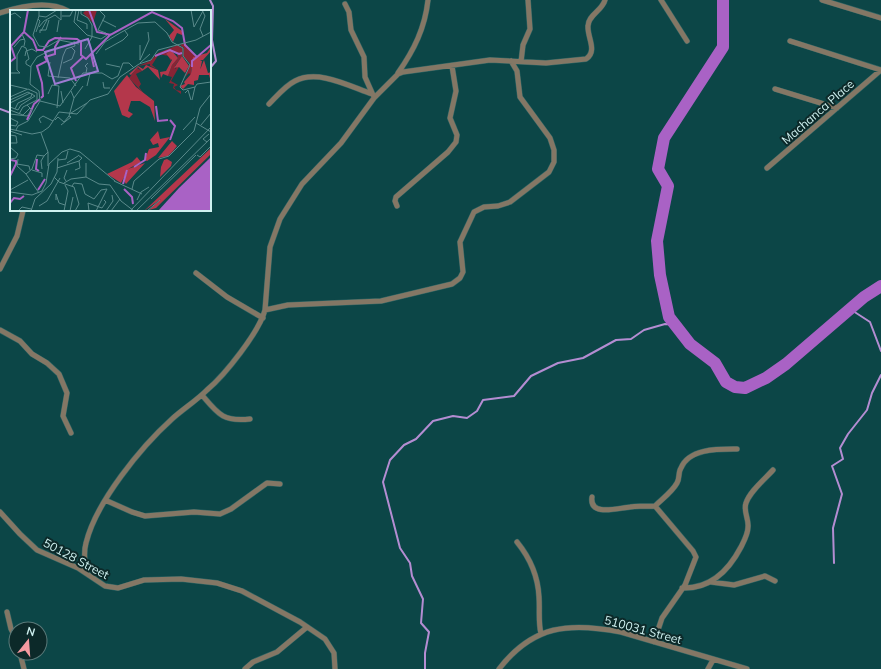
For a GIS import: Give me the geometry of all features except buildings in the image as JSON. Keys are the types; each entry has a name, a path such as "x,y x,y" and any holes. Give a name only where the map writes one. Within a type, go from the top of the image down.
{"street":[{"path":"86,573 84,555 86,543 106,500 147,446 171,420 202,395 224,372 254,332 265,310 270,247 280,219 302,184 341,143 373,96 398,74 418,42 426,16 428,0"},
{"path":"521,62 523,44 530,29 528,0"},
{"path":"398,74 490,60 546,63 581,61 589,58 592,45 588,23 591,18 601,9 605,0"},
{"path":"660,0 687,41"},
{"path":"822,0 881,18"},
{"path":"12,10 31,5 48,4 60,6 66,10"},
{"path":"345,4 349,12 351,30 362,53 365,77 373,96"},
{"path":"0,13 10,10"},
{"path":"790,41 881,70"},
{"path":"265,310 288,305 381,301 457,281 462,274 463,268 460,246 461,238 474,212 484,206 498,206 510,202 549,172 554,162 552,142 520,97 517,71 510,61"},
{"path":"397,206 394,201 396,197 448,152 456,142 457,135 450,118 456,91 452,66"},
{"name":"Machanca Place","path":"767,168 881,70"},
{"path":"269,104 293,82 310,77 331,80 373,96"},
{"path":"775,89 837,108"},
{"path":"0,269 17,236 23,211"},
{"path":"196,273 227,297 262,318"},
{"path":"0,330 20,341 32,354 47,363 59,374 67,394 63,416 71,433"},
{"path":"202,395 225,418 250,419"},
{"path":"592,496 592,503 594,506 603,510 655,506 675,486 680,469 684,462 707,449 737,449"},
{"path":"682,588 695,587 711,582 727,568 737,554 748,526 745,509 746,502 773,470"},
{"path":"106,500 132,512 145,516 194,512 220,514 231,509 267,483 280,484"},
{"path":"654,642 665,613 690,575 696,557 693,551 655,506"},
{"name":"50128 Street","path":"0,512 20,534 38,550 86,573 98,583 112,588 118,588 156,578 217,583 258,598 325,639 332,648 335,669"},
{"path":"517,542 528,557 535,574 539,596 538,624 541,634"},
{"path":"711,582 734,585 765,576 775,582"},
{"path":"7,612 9,621"},
{"path":"245,669 253,662 277,652 307,627"},
{"name":"510031 Street","path":"499,669 522,644 541,634 571,627 600,628 747,669"},
{"path":"708,669 713,660"}],"waterway":[{"path":"210,0 213,6 212,40 216,61 211,67"},
{"path":"723,0 723,47 664,138 658,169 668,186 657,241 660,275 669,317 690,344 715,363 726,382 735,387 745,388 766,378 786,364 864,297 881,286"},
{"path":"0,109 10,113"},
{"path":"850,309 870,322 881,351"},
{"path":"425,669 425,653 429,632 421,623 423,599 412,576 410,563 400,548 383,482 390,460 404,445 416,439 433,421 453,416 467,418 477,411 483,400 514,396 531,376 558,363 583,358 616,340 631,339 644,330 665,324 676,325"},
{"path":"834,563 833,528 842,494 832,466 843,459 840,448 848,434 867,410 872,393 881,375"}]}
